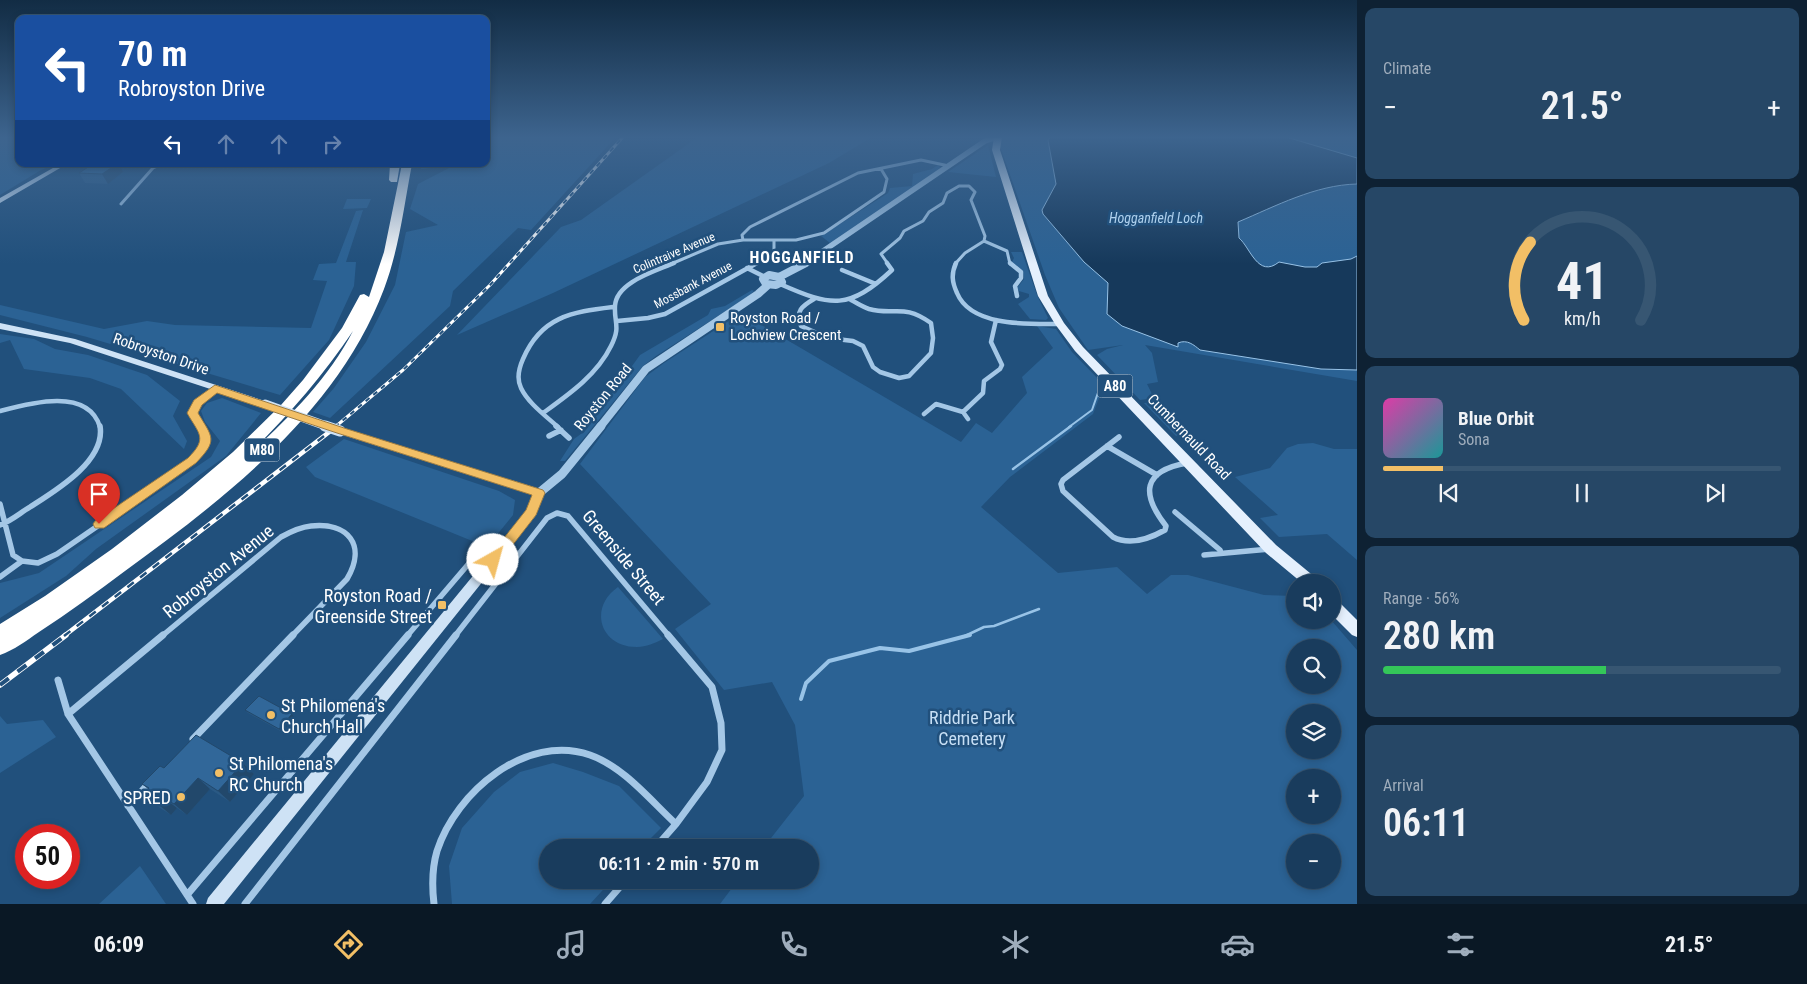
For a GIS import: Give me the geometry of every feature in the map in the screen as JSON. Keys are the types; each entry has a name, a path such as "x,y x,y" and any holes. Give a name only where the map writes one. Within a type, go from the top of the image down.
{"highway":[{"name":"M80","path":"0,634 74,587 183,504 256,440 308,384 340,340 364,299 375,263 394,179"},
{"name":"M80","path":"0,647 82,594 193,511 271,443 313,396 346,353 373,304 385,268 404,179"}],"main road":[{"path":"0,201 37,179"},
{"name":"Cumbernauld Road","path":"1006,179 1043,296 1060,324 1079,349 1190,462 1271,549 1301,574"},
{"name":"Robroyston Drive","path":"0,326 72,341 265,404 340,431 539,493"},
{"name":"Royston Road","path":"214,904 532,512 539,493"},
{"path":"1341,613 1357,630"}],"street":[{"path":"122,204 142,179"},
{"path":"743,240 742,235 750,227 846,179"},
{"name":"Colintraive Avenue","path":"613,307 620,291 629,283 703,249 718,244 743,240 805,238 824,233 878,198 887,188 888,179"},
{"path":"767,281 779,280 803,265 930,179"},
{"path":"779,280 814,299 827,302 851,300 876,284 892,270 882,254 884,250 902,238 904,231 923,221 929,212 943,203 946,193 959,186 973,188 975,192 971,200 982,229 984,241"},
{"name":"Mossbank Avenue","path":"617,321 648,318 665,314 768,257 774,251 774,240"},
{"path":"984,241 956,262 951,270 955,292 967,308 996,320 1060,324"},
{"path":"984,241 1007,252 1010,265 1021,272 1021,278 1014,286 1017,296"},
{"name":"Mossbank Avenue","path":"747,268 767,281"},
{"path":"842,270 876,284"},
{"name":"Royston Road","path":"539,493 562,474 646,369 758,294 767,281"},
{"path":"814,299 803,306 798,312 797,318 801,326 828,338 853,341 863,346 873,367 880,372 900,378 909,376 931,353 933,338 931,323 919,314 906,310 873,310 851,300"},
{"path":"543,413 571,392 598,366 611,347 617,333 617,321 613,307 578,313 543,328 533,337 517,371 518,385 524,394 543,413 560,430 569,438"},
{"path":"963,412 983,393 984,381 1000,369 1002,365 992,342 996,320"},
{"path":"0,504 3,524 13,555 22,561 38,563 57,554 192,460 205,448 206,436 192,413 198,402 215,388"},
{"path":"0,411 44,402 72,402 88,408 99,420 102,434 92,456 72,479 3,524"},
{"path":"924,414 936,404 963,412 968,419"},
{"path":"549,436 560,430"},
{"path":"1119,437 1063,480 1061,486 1063,491 1116,539 1128,542 1165,530 1166,526 1154,511 1148,494 1150,485 1169,466 1190,462"},
{"path":"1107,446 1157,476"},
{"path":"1175,512 1220,550"},
{"name":"Greenside Street","path":"245,904 547,518 557,513 568,516 712,686 721,723 722,750 707,782 663,839"},
{"name":"Robroyston Avenue","path":"68,714 281,537 294,530 317,526 350,537 356,546 358,554 350,574 189,742"},
{"path":"1204,554 1220,550 1255,553 1271,549"},
{"path":"187,895 471,561 480,556 493,560"},
{"path":"0,577 22,561"},
{"path":"58,680 68,714 193,904"},
{"path":"434,904 432,875 437,850 447,826 460,807 478,788 498,772 529,756 552,751 576,751 610,764 676,824"},
{"path":"128,806 155,778"},
{"path":"605,904 618,889"}],"green space":[{"path":"0,179 26,179 0,195"},
{"path":"427,179 577,179 531,230 518,228 453,291 450,306 330,418 313,412 334,388 366,342 395,285 406,232 438,225 410,209 418,184"},
{"path":"639,179 795,179 553,293 457,335 561,227 581,220"},
{"path":"913,179 924,179 830,243 821,236 888,193 890,188 912,186"},
{"name":"Hogganfield Loch","path":"1012,179 1357,179 1357,381 1145,345 1152,353 1158,382 1147,384 1154,398 1140,400 1097,355 1107,349 1123,345 1088,350 1059,308 1045,275"},
{"path":"347,199 371,199 367,208 343,209"},
{"path":"363,210 346,262 356,262 354,286 329,340 280,395 87,337 0,315 0,305 104,329 147,321 175,325 311,328 327,281 313,280 319,264 336,263 356,211"},
{"path":"1011,252 1022,252 1037,295 1048,318 1046,320 1030,319 1018,304 1029,297 1029,294 1019,291 1017,288 1024,279 1023,271 1012,262 1014,258"},
{"path":"752,290 754,291 749,296 643,366 565,461 560,461 574,439 585,431 640,355 708,315 711,309 725,306"},
{"name":"Riddrie Park Cemetery","path":"741,313 961,442 976,423 992,433 1027,393 1022,377 1053,348 1037,326 1056,329 1072,352 1104,385 1093,414 1010,477 981,507 1058,573 1117,567 1147,594 1171,575 1188,575 1264,595 1286,596 1286,629 1339,629 1357,650 1357,904 720,904 731,889 819,889 819,839 770,839 804,796 795,725 772,682 724,690 675,629 711,604 580,464 645,377"},
{"path":"0,334 34,339 55,349 88,355 147,375 180,401 173,416 187,441 184,449 121,389 90,378 24,369 10,340 0,343"},
{"path":"222,398 261,413 226,456 96,549 66,576 0,618 0,583 39,573 211,457 220,441 205,422 201,411 207,403"},
{"path":"1156,402 1186,432 1176,436 1144,403"},
{"path":"344,439 499,491 515,500 513,515 487,547 315,477 306,467"},
{"path":"1313,443 1334,449 1357,449 1357,560 1327,534 1279,537 1260,518 1278,515 1235,477 1270,468 1287,448 1298,444"},
{"path":"618,587 663,639 647,646 637,647 614,641 607,634 602,625 603,605"},
{"path":"0,716 7,724 43,720 56,737 0,773"},
{"path":"553,763 619,786 661,828 650,839 539,839 539,889 604,889 590,904 452,904 449,866 462,828 494,792 520,772"},
{"path":"140,866 166,904 99,904"}],"water":[{"name":"Hogganfield Loch","path":"1055,179 1357,179 1357,184 1341,185 1311,192 1238,222 1239,238 1255,260 1265,267 1279,262 1305,267 1317,267 1322,263 1351,259 1357,256 1357,370 1321,369 1200,350 1187,342 1178,343 1178,347 1122,326 1107,314 1108,283 1084,262 1043,214 1042,210 1056,184"}],"building":[{"name":"St Philomena's Church Hall","path":"259,696 292,714 279,729 245,710"},
{"path":"196,735 243,763 218,791 198,778 174,804 164,798 158,804 143,795 149,788 142,784 160,766 164,768"}],"waterway":[{"path":"1069,427 1092,410 1101,384"},
{"path":"1013,469 1071,426"},
{"path":"965,636 984,627 994,626 1039,609"},
{"path":"801,699 806,683 829,661 880,648 909,651 970,635"}],"railway":[{"path":"335,427 403,370 490,285 585,179"},
{"path":"64,636 337,426"},
{"path":"0,685 66,635"}],"place":[{"name":"Royston Road / Lochview Crescent","path":"720,327"},
{"name":"Royston Road / Greenside Street","path":"442,605"},
{"name":"St Philomena's Church Hall","path":"271,715"},
{"name":"St Philomena's RC Church","path":"219,773"},
{"name":"SPRED","path":"181,797"}],"district":[{"name":"HOGGANFIELD","path":"802,257"}],"route":[{"path":"99,524 192,460 205,448 206,436 192,413 198,402 215,388 340,431 539,493 532,512 493,560"}]}
